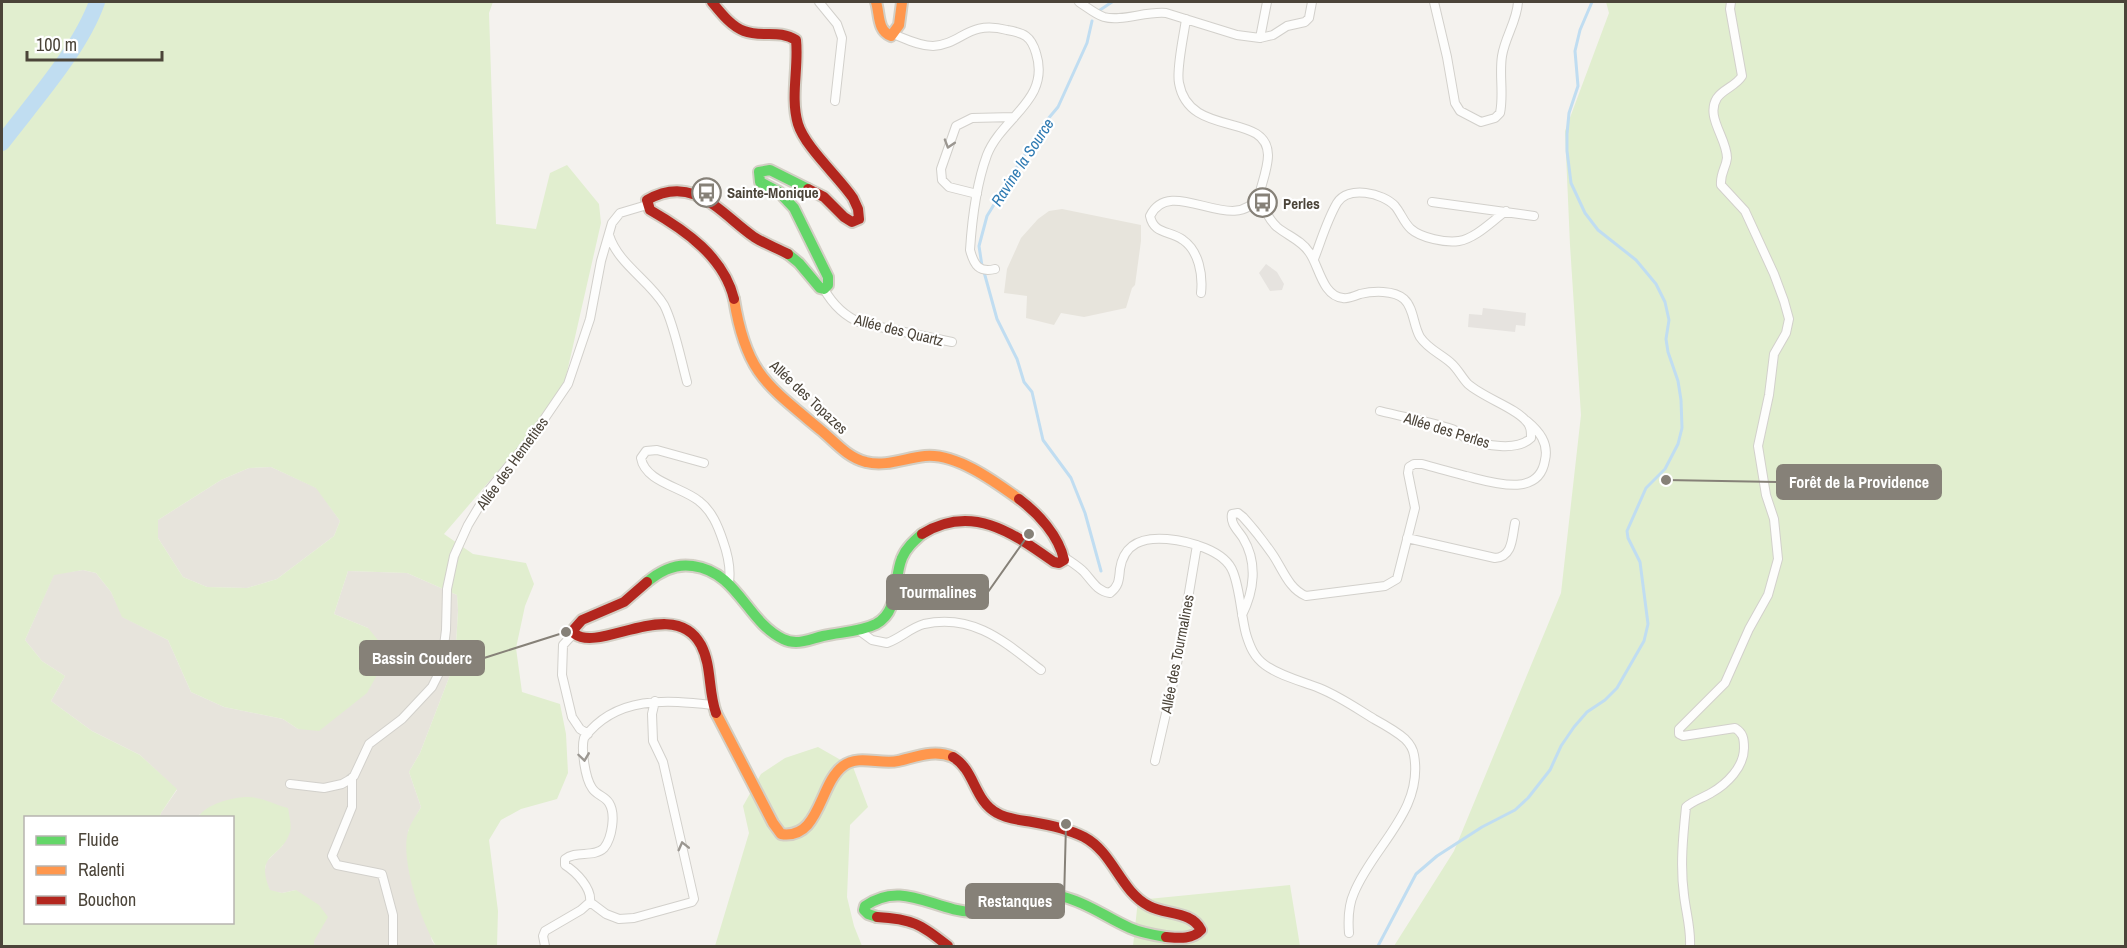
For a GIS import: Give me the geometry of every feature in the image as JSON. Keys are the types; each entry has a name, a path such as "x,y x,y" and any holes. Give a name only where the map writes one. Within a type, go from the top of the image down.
{"main road":[{"path":"647,205 647,200 653,195 668,192 693,194 704,199 723,210 756,238 791,256 820,288 828,285 828,277 794,208 779,192 760,182 759,172 770,170 824,197 847,220 852,222 859,219 859,211 846,189 800,131 795,104 798,72 796,40 790,34 778,32 764,34 745,32 730,22 711,2"},
{"path":"876,2 879,7 881,29 887,36 893,34 899,25 902,2"},
{"name":"Allée des Topazes","path":"647,205 650,210 682,231 708,253 720,267 732,294 737,319 754,365 764,380 794,408 856,459 882,464 935,456 963,465 1021,498 1047,524 1064,557"},
{"path":"948,946 925,929 904,919 877,918 869,915 864,910 865,906 877,897 906,895 966,912 978,913 989,911 1024,896 1043,893 1079,901 1106,913 1124,925 1149,934 1186,942 1200,933 1200,926 1191,918 1157,910 1139,900 1121,883 1109,859 1092,842 1055,827 999,815 987,806 976,791 968,772 957,759 949,755 932,753 883,763 866,759 849,763 837,772 805,827 795,835 781,834 721,724 713,705 704,656 690,632 675,626 660,625 631,628 581,639 576,637 574,629 579,621 630,599 660,572 673,566 687,564 707,568 729,582 750,610 783,639 805,641 870,627 887,615 894,596 902,558 907,549 930,530 957,520 984,521 1021,538 1054,562 1062,563 1064,557"}],"street":[{"path":"819,2 837,24 842,38 835,101"},
{"path":"1079,2 1104,17 1114,18 1154,12 1177,15 1237,35 1260,38 1273,35 1287,26 1305,22 1309,18 1312,2"},
{"path":"1260,38 1267,2"},
{"path":"1434,2 1455,103 1460,111 1481,122 1495,118 1500,113 1503,46 1515,18 1518,2"},
{"path":"1690,946 1682,848 1686,807 1693,801 1712,793 1734,774 1744,753 1744,738 1735,728 1683,736 1679,735 1679,729 1725,683 1749,629 1768,595 1778,559 1774,519 1766,495 1758,446 1774,354 1786,333 1789,319 1774,274 1745,211 1721,185 1720,176 1726,164 1727,155 1714,118 1713,107 1718,96 1739,81 1742,76 1730,9 1731,2"},
{"path":"1186,19 1178,81 1189,106 1209,119 1247,128 1261,138 1268,154 1257,200 1242,210 1222,211 1177,200 1167,202 1152,210 1150,216 1154,226 1162,233 1183,239 1194,253 1201,270 1201,293"},
{"path":"893,34 916,43 934,46 970,30 996,27 1026,35 1034,45 1040,64 1035,91 999,134 988,154 977,194 971,240 973,261 978,268 986,271 995,269"},
{"path":"977,194 949,187 942,180 941,169 953,131 956,126 967,119 1014,117"},
{"path":"1314,259 1337,203 1350,194 1379,196 1394,206 1412,230 1426,237 1452,242 1470,238 1506,211"},
{"path":"1241,615 1251,592 1253,571 1244,539 1233,525 1232,513 1238,513 1243,517 1273,555 1295,589 1306,596 1392,583 1397,579 1414,508 1415,500 1408,474 1409,467 1422,464 1501,485 1516,485 1531,481 1540,473 1545,462 1546,450 1543,438 1536,428 1519,414 1484,396 1467,383 1453,364 1427,346 1415,326 1409,306 1402,297 1377,292 1343,299 1327,289 1308,249 1271,220 1259,195"},
{"path":"1432,202 1534,216"},
{"name":"Allée des Hemetites","path":"352,778 369,744 402,719 432,687 441,669 446,630 447,589 454,556 468,525 489,490 532,437 568,384 590,319 601,261 612,223 620,213 647,205"},
{"path":"609,235 617,251 656,294 664,307 687,382"},
{"name":"Allée des Quartz","path":"825,288 832,301 849,318 861,323 952,342"},
{"name":"Allée des Perles","path":"1380,411 1454,429 1466,438 1496,445 1511,446 1531,438 1531,430 1527,421"},
{"path":"704,463 657,450 646,452 641,458 644,468 650,474 687,492 702,502 711,513 718,525 727,552 729,582"},
{"path":"1407,538 1501,558 1508,552 1515,523"},
{"path":"1064,557 1084,572 1096,588 1110,593 1116,589 1119,582 1123,556 1135,543 1145,539 1169,539 1197,546 1220,556 1228,562 1233,573 1241,615 1252,651 1263,664 1336,696 1404,738 1414,755 1415,778 1408,805 1353,894 1349,933"},
{"name":"Allée des Tourmalines","path":"1155,761 1176,670 1197,546"},
{"path":"857,629 872,640 887,643 913,628 926,624 944,622 966,624 998,636 1041,670"},
{"path":"574,633 563,645 562,675 572,717 580,729 588,734"},
{"path":"590,902 590,893 564,861 566,857 573,854 599,851 610,836 611,808 605,799 592,789 588,779 583,747 588,734 610,715 655,701 713,705"},
{"path":"590,902 606,914 620,919 634,918 692,902 694,899 690,872 663,762 653,741 652,714 655,701"},
{"path":"290,784 324,788 342,784 352,778"},
{"path":"352,778 352,807 332,856 338,865 382,874 393,915 393,946"},
{"path":"545,946 543,936 545,931 590,902"}],"shaded area":[{"path":"1062,209 1141,225 1135,285 1126,308 1084,317 1061,313 1054,325 1026,318 1027,296 1004,293 1007,269 1021,238 1038,219 1049,211"},
{"path":"1266,264 1277,272 1284,284 1282,290 1270,291 1259,273"},
{"path":"1483,308 1526,313 1525,326 1516,325 1515,332 1468,327 1469,314 1482,315"},
{"path":"271,467 317,488 340,521 334,536 277,579 247,588 207,587 183,577 158,538 158,520 221,480 249,468"},
{"path":"83,570 96,573 111,592 123,617 168,640 191,692 224,707 283,719 298,729 368,628 334,614 348,571 407,573 457,595 455,662 420,753 409,772 421,807 408,831 432,941 436,946 314,946 296,890 282,893 270,891 264,877 266,862 283,845 288,808 200,814 199,816 160,816 177,790 140,755 92,731 51,701 65,676 42,661 25,640 54,574"}],"green space":[{"path":"2,2 493,2 489,13 496,224 536,229 550,173 567,165 599,204 601,223 565,381 547,414 444,534 473,554 526,563 534,584 525,606 516,648 522,692 560,704 566,734 568,773 557,799 521,809 501,820 489,840 498,911 497,946 436,946 418,906 407,858 408,832 421,807 409,772 420,753 455,662 457,595 407,573 348,571 334,614 368,628 382,645 383,664 367,693 319,731 298,729 283,719 224,707 191,692 168,640 122,617 111,592 96,573 83,570 54,575 25,640 42,661 65,676 51,701 92,731 140,755 177,789 160,816 24,816 24,924 234,924 234,816 199,816 219,802 251,797 288,808 290,832 281,848 267,862 266,878 270,890 282,893 296,890 319,905 328,917 314,941 314,946 2,946","holes":["271,467 316,488 340,521 334,536 277,579 247,588 207,587 183,577 158,538 158,520 221,480 249,468"]},
{"path":"1606,2 2125,2 2125,946 1394,946 1454,851 1561,593 1581,415 1565,131 1609,13"},
{"path":"818,747 853,767 868,807 850,825 847,897 862,946 715,946 749,833 743,806 761,774 785,758"},
{"path":"1290,885 1300,946 1133,946 1138,900"}],"waterway":[{"path":"2,143 68,57 97,2"},
{"name":"Ravine la Source","path":"1097,12 1112,2"},
{"path":"1378,946 1416,874 1437,856 1482,827 1515,810 1528,798 1550,770 1561,746 1574,727 1587,712 1605,700 1617,688 1644,641 1648,624 1640,562 1627,531 1646,488 1665,469 1678,444 1682,428 1681,400 1666,339 1669,320 1665,302 1656,284 1636,260 1598,230 1585,213 1571,183 1567,134 1569,113 1578,86 1575,51 1580,30 1592,2"},
{"name":"Ravine la Source","path":"982,266 979,246 987,216 1042,126 1058,107 1087,43 1092,21"},
{"name":"Ravine la Source","path":"984,272 997,319 1017,359 1024,382 1032,392 1043,440 1071,478 1085,513 1101,571"}],"traffic: fast":[{"path":"788,254 799,263 820,288 824,289 828,285 828,277 794,208 779,192 760,182 759,172 770,170 808,189"},
{"path":"647,582 657,574 674,567 686,565 708,570 732,587 771,631 786,640 803,641 863,629 884,618 895,594 902,558 922,534"},
{"path":"877,917 868,914 864,910 865,906 879,899 893,896 906,896 960,911 980,912 1026,896 1051,895 1081,903 1134,930 1166,937"}],"traffic: slow":[{"path":"876,2 881,26 891,36 899,25 902,2"},
{"path":"734,299 745,345 762,376 787,402 848,453 859,460 873,463 888,463 925,456 949,459 974,470 1019,499"},
{"path":"716,713 773,823 781,834 794,834 804,828 818,809 835,774 849,763 863,760 891,762 925,754 953,757"}],"traffic: jam":[{"path":"712,2 739,29 757,34 783,35 796,40 795,103 798,124 807,142 853,198 859,219 852,222 824,197 808,189"},
{"path":"734,299 722,270 712,258 689,236 650,210 647,200 664,193 679,191 693,194 718,208 754,237 788,254"},
{"path":"922,534 940,525 958,521 975,522 1007,532 1054,562 1059,563 1064,560 1053,534 1019,499"},
{"path":"647,582 624,602 582,620 574,629 575,634 586,638 601,637 656,625 673,625 689,631 701,645 704,653 716,713"},
{"path":"953,757 966,770 989,808 1009,818 1045,824 1084,837 1103,852 1139,899 1156,909 1185,916 1197,924 1201,930 1189,937 1166,937"},
{"path":"877,917 908,921 930,932 948,946"}],"place":[{"name":"Sainte-Monique","path":"706,192"},
{"name":"Perles","path":"1262,203"},
{"name":"Forêt de la Providence","path":"1666,480"},
{"name":"Tourmalines","path":"1029,534"},
{"name":"Bassin Couderc","path":"566,632"},
{"name":"Restanques","path":"1066,824"}]}
